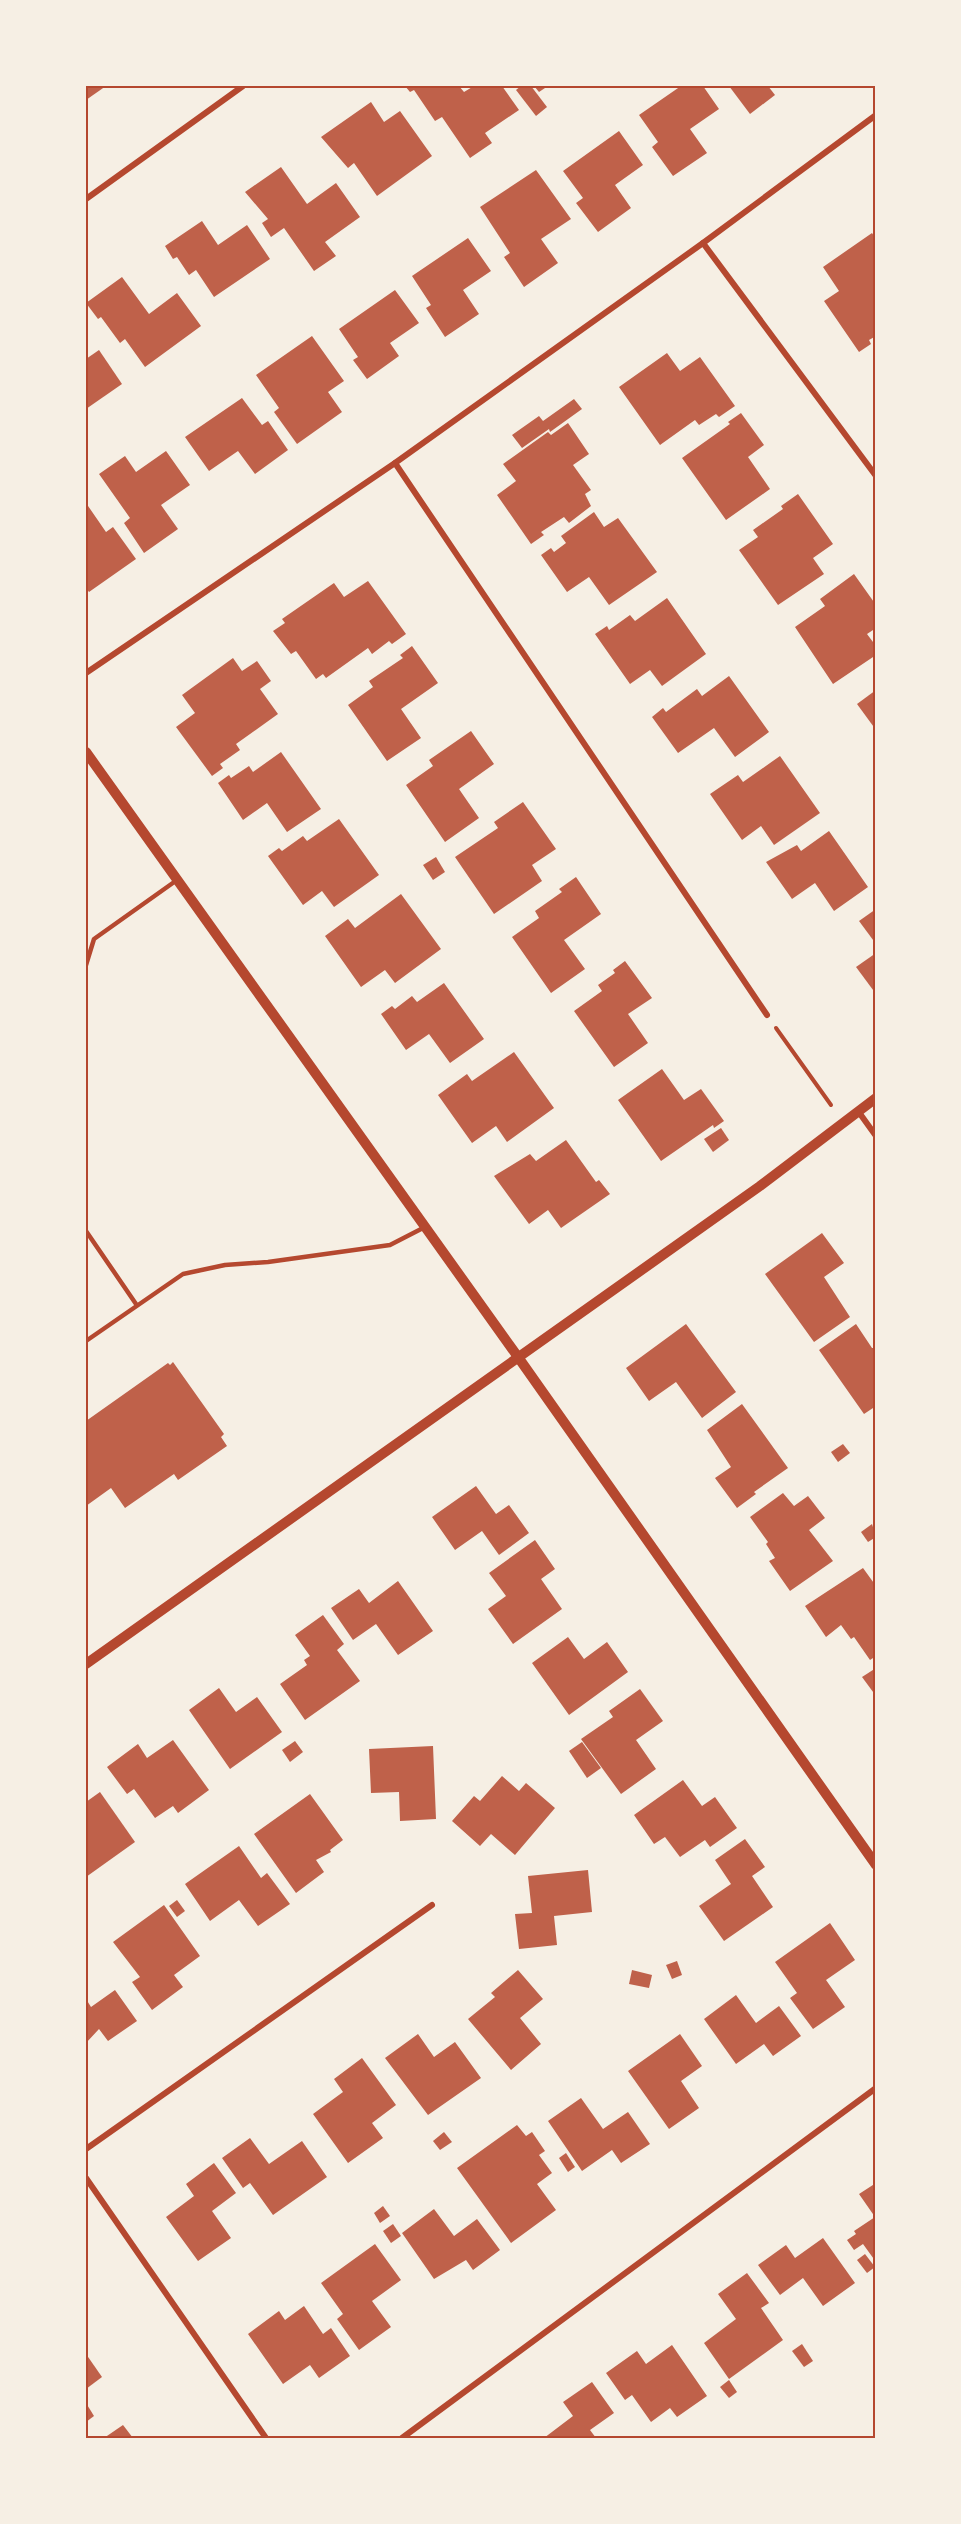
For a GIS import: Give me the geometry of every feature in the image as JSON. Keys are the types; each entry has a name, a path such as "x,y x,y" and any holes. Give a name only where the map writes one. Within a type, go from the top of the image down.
{"street":[{"path":"86,199 243,86"},
{"path":"86,673 395,463 703,243 876,115"},
{"path":"703,243 876,476"},
{"path":"395,463 767,1015"},
{"path":"86,752 518,1357 876,1865"},
{"path":"86,1665 760,1186 876,1098"},
{"path":"858,1111 876,1137"},
{"path":"86,2149 432,1905"},
{"path":"402,2439 876,2088"},
{"path":"86,2178 266,2439"}],"lane":[{"path":"86,965 94,939 177,880"},
{"path":"86,1341 136,1304 183,1274 225,1265 268,1262 390,1245 425,1227"},
{"path":"86,1230 136,1304"}],"path":[{"path":"767,1015 843,1122"}],"building":[{"path":"86,86 106,86 86,100"},
{"path":"405,86 459,86 464,92 474,86 502,86 519,110 485,133 492,143 470,158 442,117 435,121 414,90 410,92"},
{"path":"521,86 531,86 547,107 536,116 516,90"},
{"path":"534,86 548,86 539,92"},
{"path":"681,86 703,86 719,109 690,129 707,153 673,176 652,147 658,142 639,115"},
{"path":"729,86 768,86 775,95 750,114"},
{"path":"371,102 384,122 400,111 432,156 377,196 354,163 348,168 321,137"},
{"path":"619,131 643,165 615,185 631,208 598,232 576,203 583,198 563,171"},
{"path":"281,167 307,204 336,183 360,217 325,242 336,256 314,271 284,228 271,237 262,223 268,219 245,192"},
{"path":"536,170 571,219 541,239 558,263 524,287 504,257 510,253 480,207"},
{"path":"202,221 218,245 247,225 270,259 214,297 196,270 189,275 177,257 173,259 165,246"},
{"path":"872,233 876,239 876,336 869,340 871,344 859,352 824,301 839,291 823,267"},
{"path":"468,238 491,271 463,290 479,314 445,337 426,308 431,305 412,276"},
{"path":"122,277 149,314 177,293 201,326 145,367 125,339 120,343 101,317 98,319 86,303"},
{"path":"395,290 419,323 390,343 399,356 367,379 353,360 358,357 339,329"},
{"path":"312,336 344,381 328,392 342,412 297,444 274,412 279,408 256,375"},
{"path":"99,350 122,384 86,409 86,359"},
{"path":"667,353 680,371 700,357 735,406 719,417 716,414 699,425 695,420 660,445 619,387"},
{"path":"242,398 262,425 268,421 288,450 255,474 238,451 209,471 185,437"},
{"path":"574,399 582,409 550,432 549,429 522,448 512,435 539,416 543,421"},
{"path":"741,413 764,445 748,457 770,489 726,520 682,458 730,424 728,422"},
{"path":"568,423 589,454 573,465 591,490 585,494 591,506 569,523 564,517 541,532 544,535 531,544 497,495 516,481 503,464 548,432 551,435"},
{"path":"166,451 190,485 161,505 178,529 144,553 124,523 130,518 99,474 125,456 136,472"},
{"path":"798,494 833,544 813,558 824,574 778,605 739,550 758,537 753,530 783,509 781,506"},
{"path":"86,503 106,532 113,527 136,559 89,592 86,588"},
{"path":"594,512 604,527 618,518 657,572 609,605 589,577 567,592 541,555 551,548 554,552 566,543 561,536"},
{"path":"854,574 876,605 876,628 867,634 876,646 876,655 833,684 795,627 825,606 820,599"},
{"path":"368,581 406,634 392,644 389,641 372,654 368,648 326,678 323,674 316,679 296,651 291,654 273,631 285,623 282,619 334,583 344,597"},
{"path":"667,598 706,654 662,686 650,670 630,684 595,634 607,626 609,630 630,615 635,621"},
{"path":"412,646 438,683 401,709 421,738 387,761 348,705 373,687 369,681 403,658 400,655"},
{"path":"233,658 242,671 257,661 271,681 260,689 278,714 236,744 240,750 220,764 223,768 212,776 176,727 195,713 182,695"},
{"path":"729,676 769,732 735,757 714,728 678,753 652,717 663,708 666,712 697,689 702,696"},
{"path":"876,690 876,730 857,704"},
{"path":"471,731 494,764 459,789 479,818 445,842 406,785 433,766 429,760"},
{"path":"281,752 321,809 287,832 267,803 243,820 218,783 229,775 231,778 249,766 253,772"},
{"path":"780,756 820,813 774,845 761,826 742,840 710,794 738,775 743,782"},
{"path":"523,802 556,849 532,865 542,881 494,914 455,857 498,828 494,822"},
{"path":"339,819 379,875 334,907 322,891 303,905 268,856 279,848 282,851 303,836 307,841"},
{"path":"829,831 868,887 834,911 815,883 792,899 766,862 797,845 801,851"},
{"path":"436,857 445,872 433,880 423,865"},
{"path":"576,877 601,914 564,940 585,969 551,993 512,937 539,918 535,911 562,892 559,889"},
{"path":"401,894 441,949 395,983 385,970 361,987 325,936 348,919 355,928"},
{"path":"876,909 876,944 859,921"},
{"path":"876,953 876,994 856,967"},
{"path":"625,961 652,998 628,1014 648,1043 614,1067 574,1011 602,991 598,985 615,973 613,970"},
{"path":"444,983 484,1039 450,1063 429,1034 406,1050 381,1014 392,1006 395,1009 412,996 417,1002"},
{"path":"514,1052 554,1108 507,1142 496,1126 472,1143 438,1095 467,1074 472,1081"},
{"path":"662,1069 684,1100 701,1089 724,1121 714,1128 713,1125 661,1161 618,1100"},
{"path":"721,1128 729,1140 713,1152 704,1139"},
{"path":"566,1140 596,1182 599,1180 610,1194 561,1228 548,1210 529,1224 494,1176 530,1154 536,1161"},
{"path":"822,1233 844,1263 824,1277 850,1317 814,1342 765,1274"},
{"path":"686,1324 736,1392 702,1418 676,1382 649,1401 626,1368"},
{"path":"856,1324 872,1348 876,1348 876,1406 864,1414 819,1350"},
{"path":"173,1362 224,1434 221,1437 227,1446 178,1480 174,1474 125,1508 111,1488 86,1506 86,1421 168,1363 170,1365"},
{"path":"742,1404 788,1468 754,1492 756,1494 737,1508 715,1478 731,1467 707,1430"},
{"path":"843,1444 850,1453 838,1462 831,1452"},
{"path":"476,1486 496,1514 509,1505 529,1533 499,1555 482,1531 455,1550 432,1517"},
{"path":"783,1493 794,1506 808,1496 825,1518 809,1530 833,1561 790,1591 769,1561 775,1558 766,1544 768,1542 750,1517"},
{"path":"872,1524 876,1537 868,1542 861,1532"},
{"path":"535,1540 555,1569 541,1579 562,1609 513,1644 488,1609 506,1596 489,1573"},
{"path":"863,1568 876,1586 876,1656 870,1660 854,1637 851,1639 841,1625 826,1637 805,1606"},
{"path":"398,1581 433,1631 398,1655 376,1624 353,1640 331,1608 359,1589 369,1603"},
{"path":"323,1615 344,1644 337,1650 360,1681 305,1720 280,1684 307,1665 304,1660 310,1656 295,1635"},
{"path":"568,1637 584,1659 607,1642 628,1672 569,1715 532,1663"},
{"path":"876,1668 876,1696 862,1677"},
{"path":"219,1688 236,1712 257,1697 282,1732 230,1769 189,1710"},
{"path":"640,1689 663,1721 636,1740 656,1769 621,1794 581,1739 613,1717 609,1711"},
{"path":"173,1740 209,1790 178,1813 173,1806 155,1818 134,1789 127,1794 107,1767 138,1744 147,1758"},
{"path":"295,1741 303,1752 290,1762 282,1750"},
{"path":"582,1742 601,1768 587,1778 569,1751"},
{"path":"433,1746 436,1819 400,1821 399,1792 371,1793 369,1749"},
{"path":"502,1776 519,1791 526,1783 555,1808 515,1855 491,1834 480,1846 452,1821 474,1796 480,1801"},
{"path":"683,1780 702,1806 715,1797 737,1828 710,1847 705,1840 680,1857 665,1837 654,1844 634,1815"},
{"path":"100,1792 135,1842 86,1877 86,1802"},
{"path":"310,1794 343,1840 330,1850 331,1852 316,1860 324,1872 296,1893 254,1834"},
{"path":"745,1839 765,1867 752,1876 773,1907 724,1941 699,1906 731,1884 715,1860"},
{"path":"239,1846 261,1878 267,1873 290,1904 258,1926 239,1900 210,1921 185,1884"},
{"path":"588,1870 592,1912 554,1916 557,1945 519,1949 515,1914 532,1913 528,1876"},
{"path":"177,1900 185,1911 177,1917 169,1906"},
{"path":"164,1905 200,1956 174,1975 183,1987 152,2010 132,1982 140,1977 113,1942"},
{"path":"830,1923 855,1960 826,1980 845,2007 813,2029 790,1998 797,1993 775,1962"},
{"path":"677,1961 682,1975 672,1979 666,1965"},
{"path":"518,1970 543,1999 520,2018 541,2044 511,2070 468,2019 495,1997 491,1993"},
{"path":"632,1970 652,1975 649,1988 629,1984"},
{"path":"115,1990 137,2021 108,2041 99,2029 86,2043 86,1999 91,2007"},
{"path":"736,1995 756,2023 779,2006 801,2036 773,2056 764,2044 736,2064 704,2019"},
{"path":"418,2034 434,2057 455,2042 481,2078 428,2115 385,2058"},
{"path":"680,2034 702,2066 681,2081 699,2108 669,2129 628,2071"},
{"path":"362,2058 396,2105 372,2123 383,2138 348,2163 313,2114 343,2092 334,2079"},
{"path":"581,2098 603,2129 628,2112 650,2144 621,2163 612,2150 582,2171 548,2121"},
{"path":"517,2125 526,2136 532,2132 545,2151 539,2155 552,2173 537,2184 556,2210 511,2243 457,2168"},
{"path":"444,2132 452,2142 440,2150 433,2141"},
{"path":"250,2138 269,2164 302,2141 327,2177 273,2215 250,2183 243,2188 222,2158"},
{"path":"566,2153 575,2167 568,2172 559,2158"},
{"path":"214,2163 236,2193 212,2211 231,2238 198,2261 166,2217 194,2196 186,2184"},
{"path":"876,2183 876,2262 863,2244 854,2250 847,2240 856,2234 854,2231 875,2217 859,2194"},
{"path":"383,2206 390,2216 380,2223 374,2213"},
{"path":"434,2209 454,2236 477,2219 500,2250 473,2270 466,2260 434,2279 402,2233"},
{"path":"393,2224 401,2236 391,2243 383,2231"},
{"path":"823,2238 855,2283 823,2306 803,2278 780,2295 758,2265 786,2245 795,2258"},
{"path":"375,2244 401,2280 372,2301 391,2327 359,2350 337,2319 343,2314 321,2283"},
{"path":"865,2254 875,2267 867,2273 857,2260"},
{"path":"747,2273 769,2303 761,2308 783,2340 729,2379 704,2343 736,2319 718,2294"},
{"path":"304,2306 323,2334 331,2328 350,2356 319,2378 310,2365 283,2384 248,2334 279,2311 285,2320"},
{"path":"802,2344 813,2361 804,2367 792,2351"},
{"path":"672,2345 707,2396 677,2417 670,2408 651,2422 632,2395 625,2400 606,2373 637,2351 646,2364"},
{"path":"86,2354 102,2377 86,2389"},
{"path":"729,2380 737,2392 729,2398 720,2387"},
{"path":"592,2382 614,2413 590,2430 596,2438 544,2438 573,2416 563,2402"},
{"path":"86,2403 94,2416 86,2422"},
{"path":"123,2425 133,2438 104,2438"}]}
